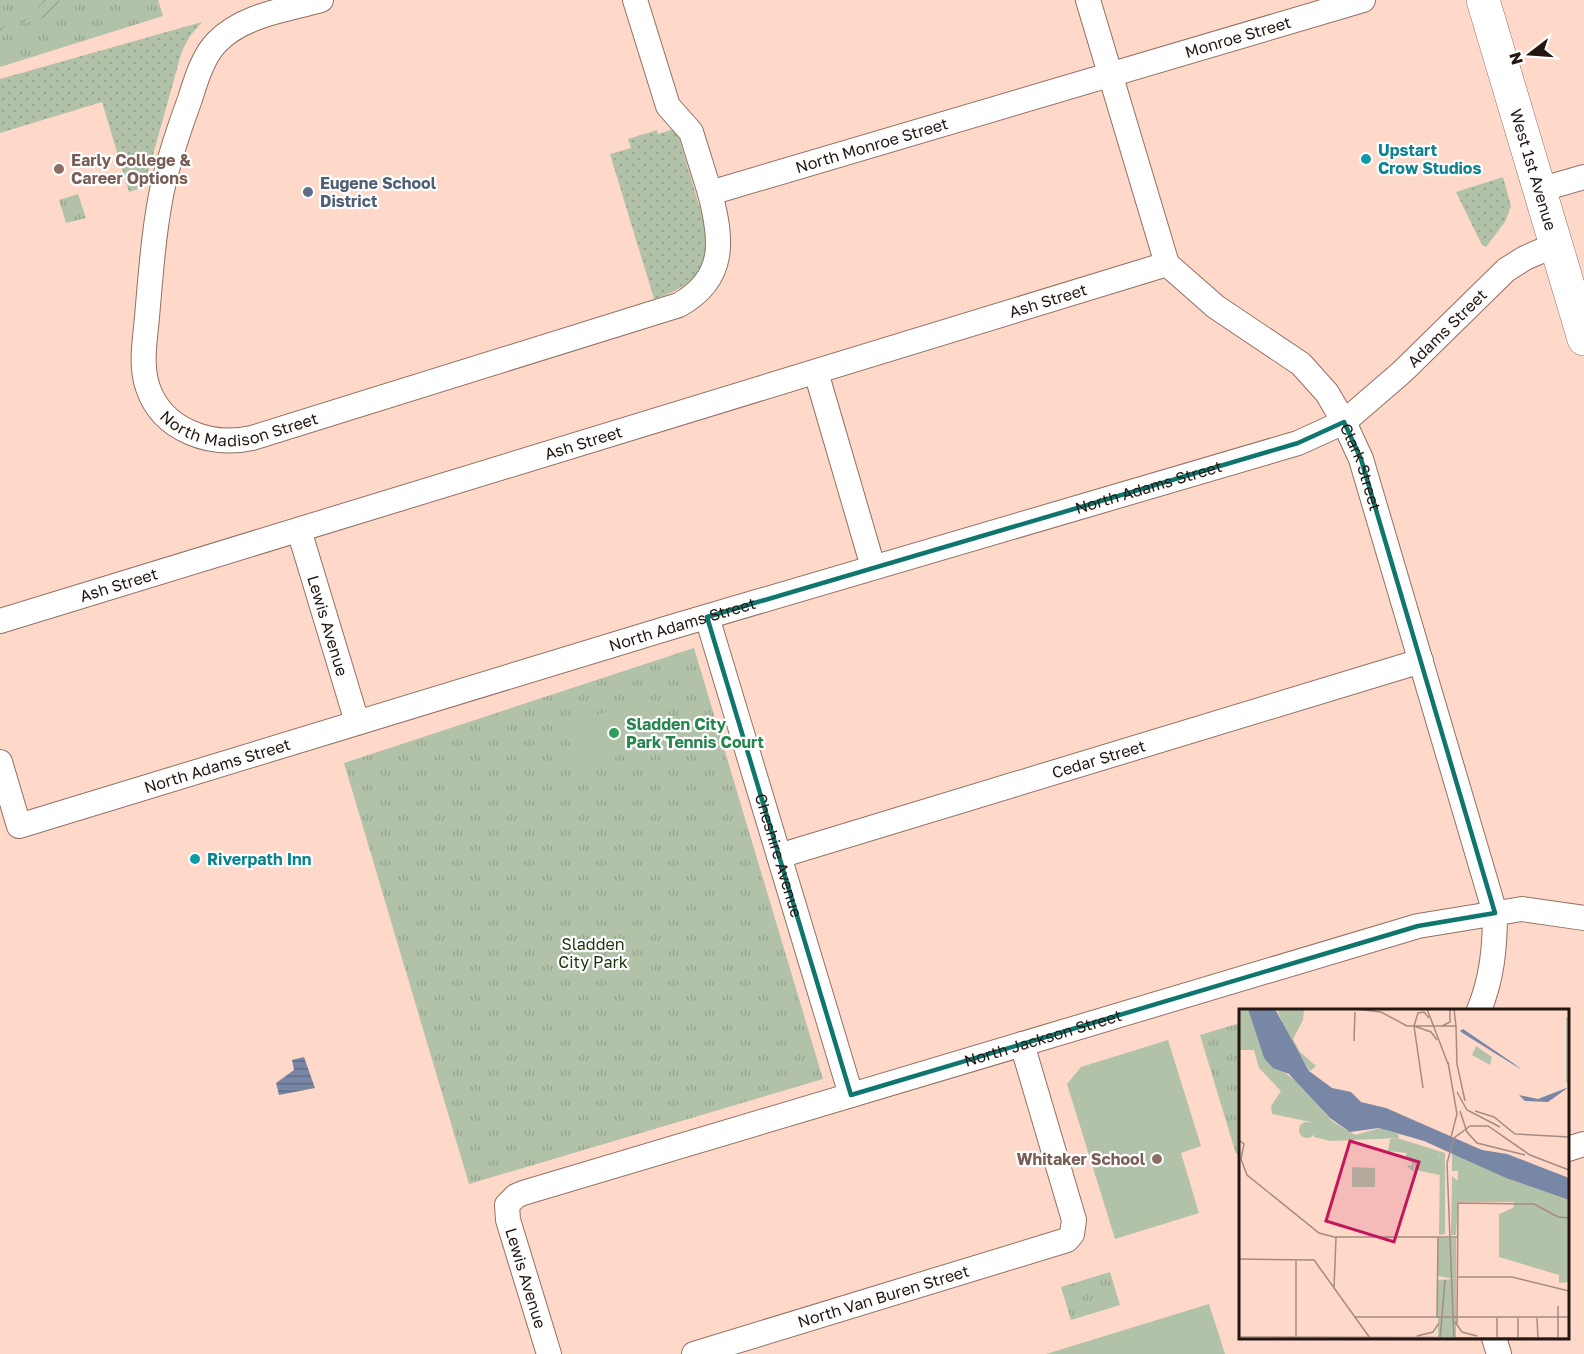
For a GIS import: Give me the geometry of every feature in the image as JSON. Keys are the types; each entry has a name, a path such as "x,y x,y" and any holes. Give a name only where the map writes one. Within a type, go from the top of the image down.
{"street":[{"name":"North Madison Street","path":"321,0 259,17 237,27 216,43 199,72 177,137 164,182 158,221 142,368 148,390 161,414 178,427 211,439 224,441 252,438 670,309 689,300 700,291 713,271 718,255 719,232 710,193"},
{"path":"635,0 668,106 691,132 710,193"},
{"path":"1088,0 1167,264"},
{"name":"Monroe Street","path":"1111,75 1364,0"},
{"name":"West 1st Avenue","path":"1483,0 1584,339"},
{"name":"North Monroe Street","path":"710,193 1111,75"},
{"path":"1539,190 1584,177"},
{"name":"Adams Street","path":"1344,422 1402,372 1506,270 1525,258 1555,245"},
{"name":"Ash Street","path":"0,621 1167,264"},
{"name":"Clark Street","path":"1167,264 1216,307 1301,364 1327,393 1344,422 1361,459 1495,914 1495,948 1480,1009"},
{"path":"816,372 873,567"},
{"name":"North Adams Street","path":"0,762 20,826 707,616 1298,443 1344,422"},
{"name":"Lewis Avenue","path":"299,530 357,722"},
{"name":"Cheshire Avenue","path":"707,616 851,1095"},
{"name":"Cedar Street","path":"779,856 1421,661"},
{"name":"North Jackson Street","path":"510,1202 523,1193 1418,926 1522,909 1584,918"},
{"name":"North Van Buren Street","path":"694,1354 1062,1243 1072,1234 1074,1220 1022,1044"},
{"path":"1569,1149 1584,1144"},
{"name":"Lewis Avenue","path":"510,1202 506,1210 508,1220 549,1354"},
{"path":"1494,1339 1499,1354"}],"highlighted area":[{"path":"1344,422 1361,459 1495,913 1418,926 851,1095 707,617 1298,443"}],"green space":[{"path":"0,0 158,0 163,16 0,67"},
{"path":"44,0 59,0 62,12 0,31 0,27 14,25 31,16"},
{"path":"202,22 190,36 182,51 144,187 129,192 102,102 0,133 0,79"},
{"path":"674,129 677,131 706,229 707,244 702,266 696,275 678,289 654,299 610,154 631,148 628,139 657,130 658,134"},
{"path":"1503,177 1511,206 1505,222 1486,247 1482,245 1456,192"},
{"path":"78,194 86,218 66,223 59,200"},
{"name":"Sladden City Park","path":"694,648 823,1079 469,1184 344,763"},
{"name":"Sladden City Park Tennis Court","path":"651,699 664,742 578,768 564,725"},
{"path":"1239,1023 1239,1152 1236,1154 1200,1035"},
{"path":"1168,1040 1201,1146 1181,1153 1199,1213 1115,1239 1067,1084 1081,1067"},
{"path":"1110,1272 1120,1305 1071,1320 1061,1287"},
{"path":"1209,1304 1225,1354 1046,1354"}],"water":[{"path":"304,1057 315,1088 279,1095 276,1083 294,1070 292,1060"}],"place":[{"name":"Upstart Crow Studios","path":"1366,159"},
{"name":"Early College & Career Options","path":"59,169"},
{"name":"Eugene School District","path":"308,192"},
{"name":"Sladden City Park Tennis Court","path":"614,733"},
{"name":"Riverpath Inn","path":"195,859"},
{"name":"Whitaker School","path":"1157,1159"}]}
